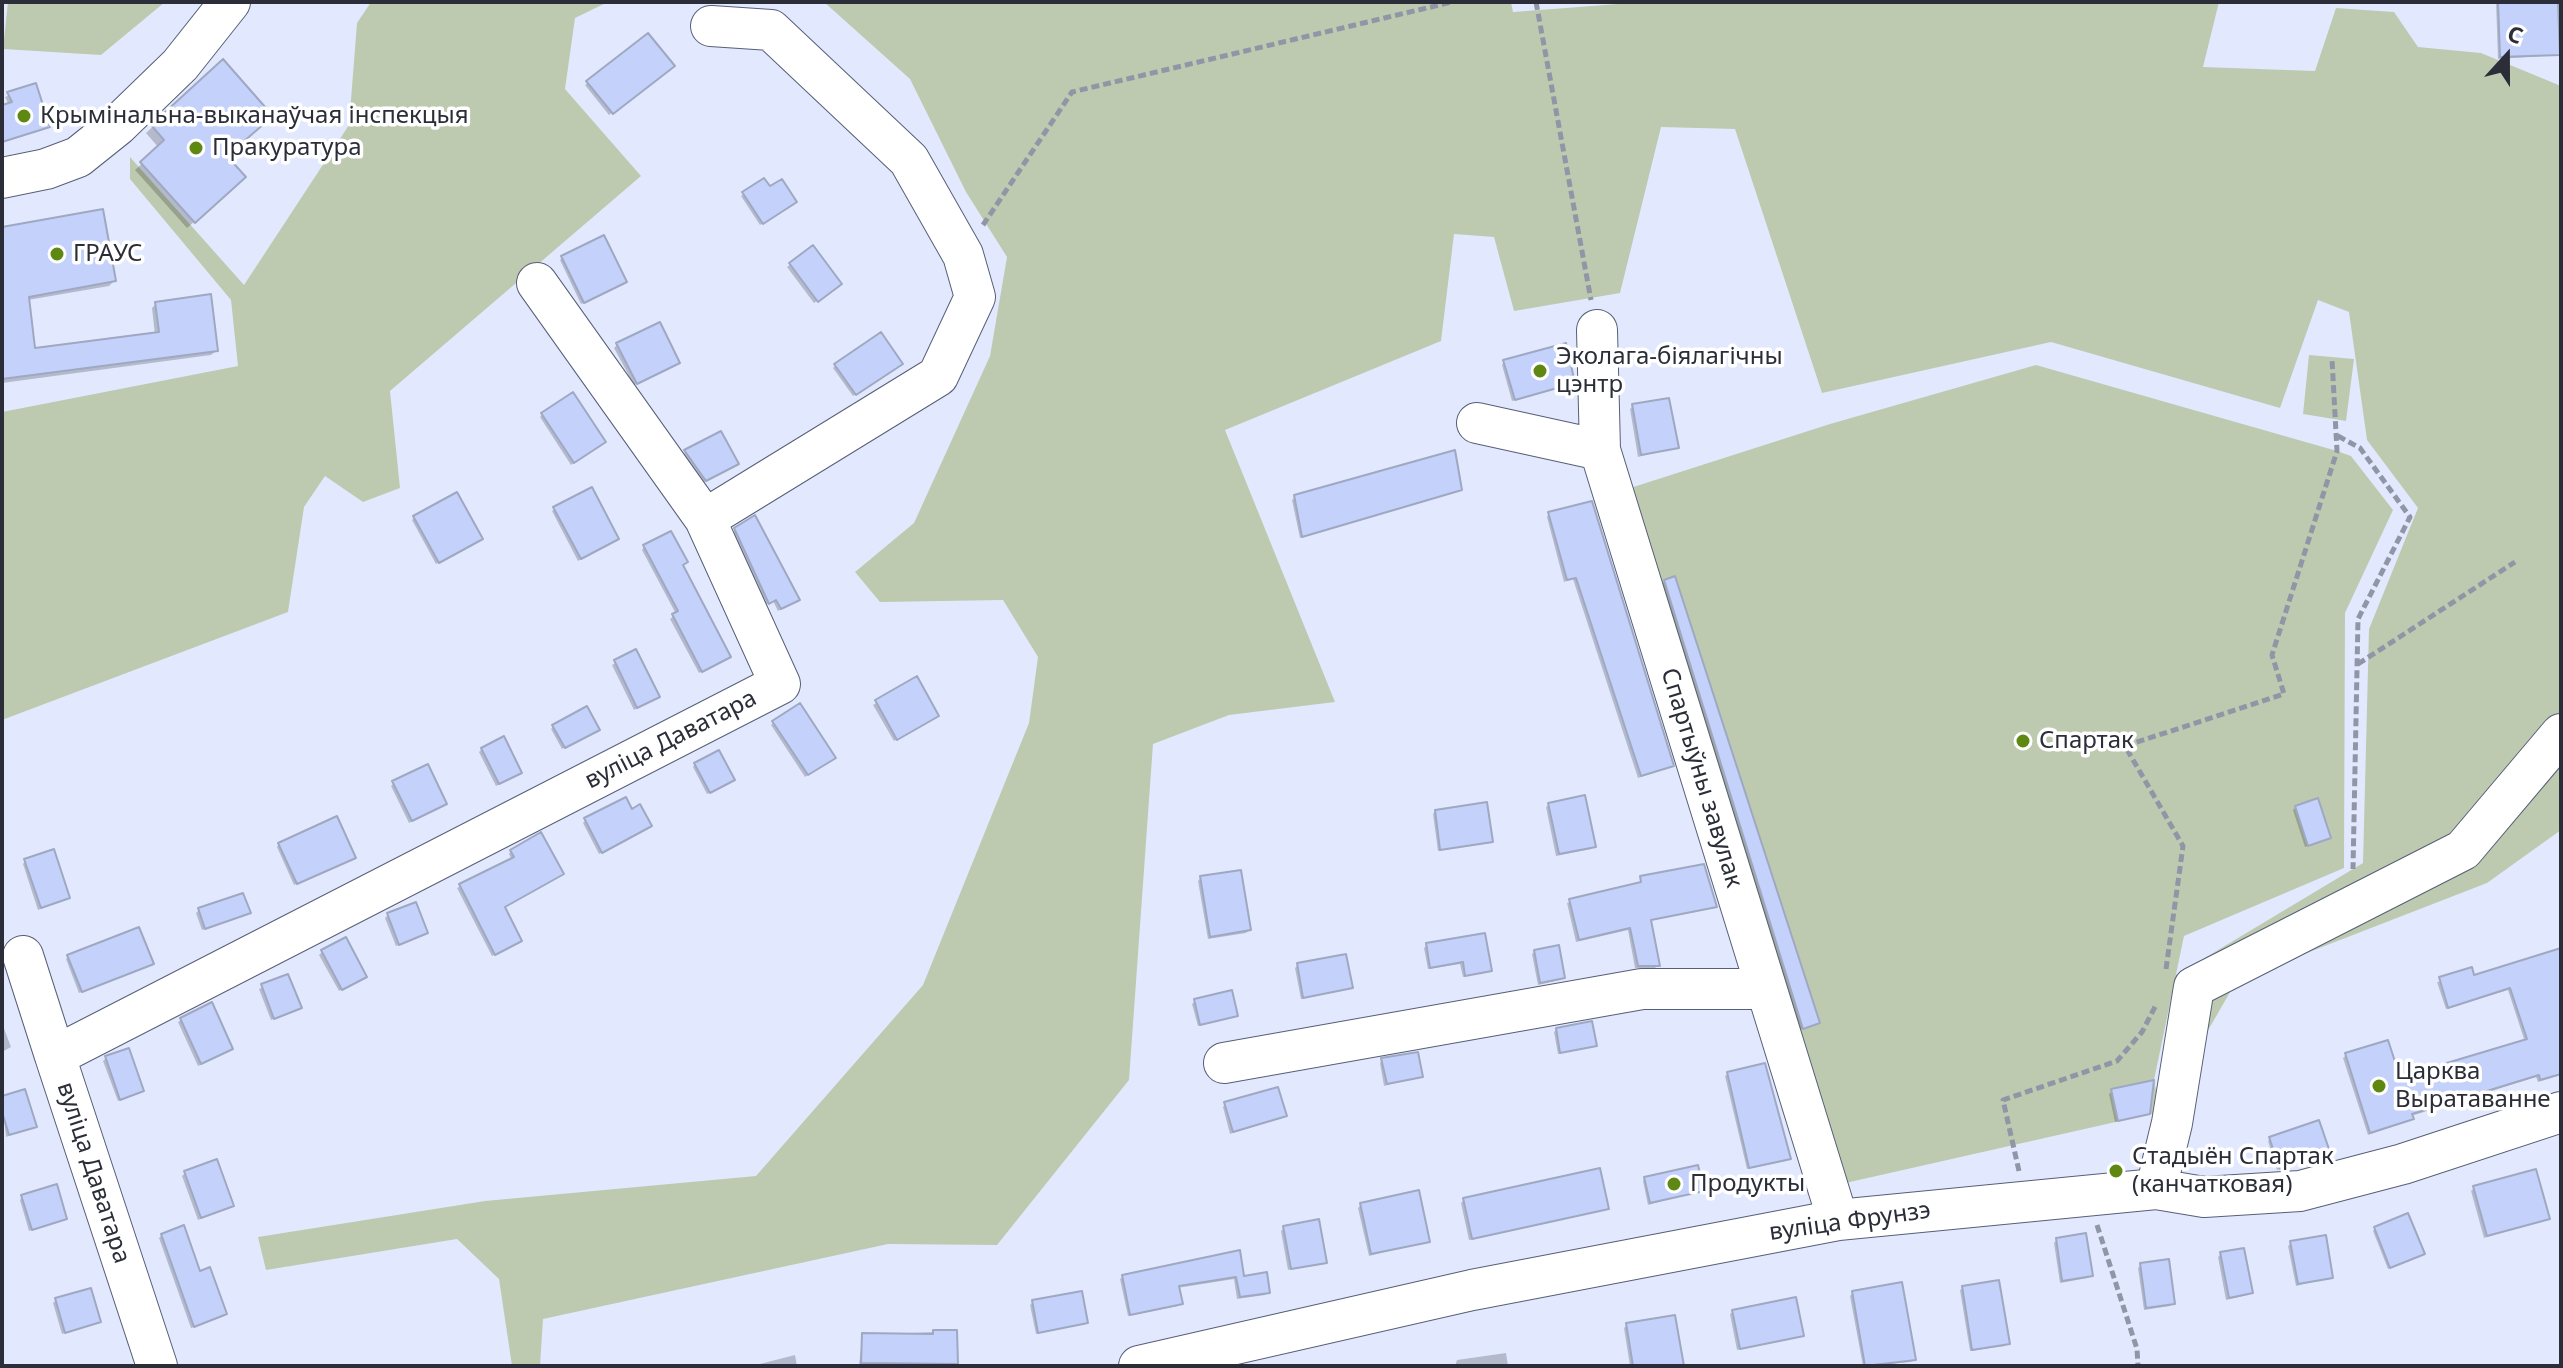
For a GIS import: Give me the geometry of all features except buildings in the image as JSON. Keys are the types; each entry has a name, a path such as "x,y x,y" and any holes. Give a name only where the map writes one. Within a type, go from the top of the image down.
{"street":[{"path":"2,178 46,169 78,157 118,125 180,65 230,2"},
{"path":"537,283 705,519 938,376 975,297 963,255 909,160 771,30 711,26"},
{"name":"Спартыўны завулак","path":"1597,330 1600,450 1838,1220"},
{"path":"1477,423 1600,450"},
{"name":"вуліца Даватара","path":"157,1366 55,1056 780,684 705,519"},
{"path":"2156,1189 2172,1123 2194,987 2463,850 2561,734"},
{"path":"23,956 55,1056"},
{"path":"1224,1063 1642,989 1766,989"},
{"name":"вуліца Фрунзэ","path":"1139,1366 1472,1290 1838,1220 2156,1189 2204,1197 2300,1191 2403,1164 2561,1112"}],"path":[{"path":"963,255 1072,92 1452,2"},
{"path":"1536,2 1597,330"},
{"path":"2165,979 2183,846 2125,746 2284,694 2272,655 2337,451 2332,359"},
{"path":"2338,436 2360,448 2410,517 2358,619 2355,863 2339,913"},
{"path":"2358,665 2515,562"},
{"path":"2026,1202 2003,1100 2117,1061 2142,1032 2162,994"},
{"path":"2089,1196 2137,1349 2138,1366"}],"green space":[{"path":"8,2 165,2 101,55 3,49"},
{"path":"371,2 608,2 575,18 565,89 641,176 390,391 400,488 363,502 325,476 304,507 288,612 2,720 2,412 238,366 231,300 130,179 130,157 244,285 349,125 357,23"},
{"path":"824,2 1511,2 1513,12 1644,2 2219,2 2203,67 2315,71 2336,8 2394,12 2418,47 2481,53 2561,86 2561,830 2487,883 2237,980 2195,1053 2203,959 2363,863 2369,629 2418,508 2367,440 2349,312 2318,300 2280,408 2051,342 1822,393 1735,129 1661,127 1620,293 1514,311 1494,237 1454,234 1441,341 1225,430 1335,702 1229,715 1153,744 1129,1080 997,1245 888,1244 543,1319 540,1366 512,1366 499,1279 457,1239 266,1270 258,1237 485,1201 756,1176 923,985 1029,723 1038,657 1003,600 880,602 855,572 914,523 990,356 1007,257 966,192 910,79"},
{"path":"2309,355 2354,359 2346,421 2303,414"},
{"name":"Спартак","path":"2036,365 2351,456 2393,510 2345,613 2344,868 2184,936 2154,1080 2160,1112 1841,1184 1624,490 1830,424"}],"place":[{"name":"Крымінальна-выканаўчая інспекцыя","path":"24,116"},
{"name":"Пракуратура","path":"196,148"},
{"name":"ГРАУС","path":"57,254"},
{"name":"Эколага-біялагічны цэнтр","path":"1540,371"},
{"name":"Спартак","path":"2023,741"},
{"name":"Царква Выратаванне","path":"2379,1086"},
{"name":"Стадыён Спартак (канчатковая)","path":"2116,1171"},
{"name":"Продукты","path":"1674,1184"}]}
